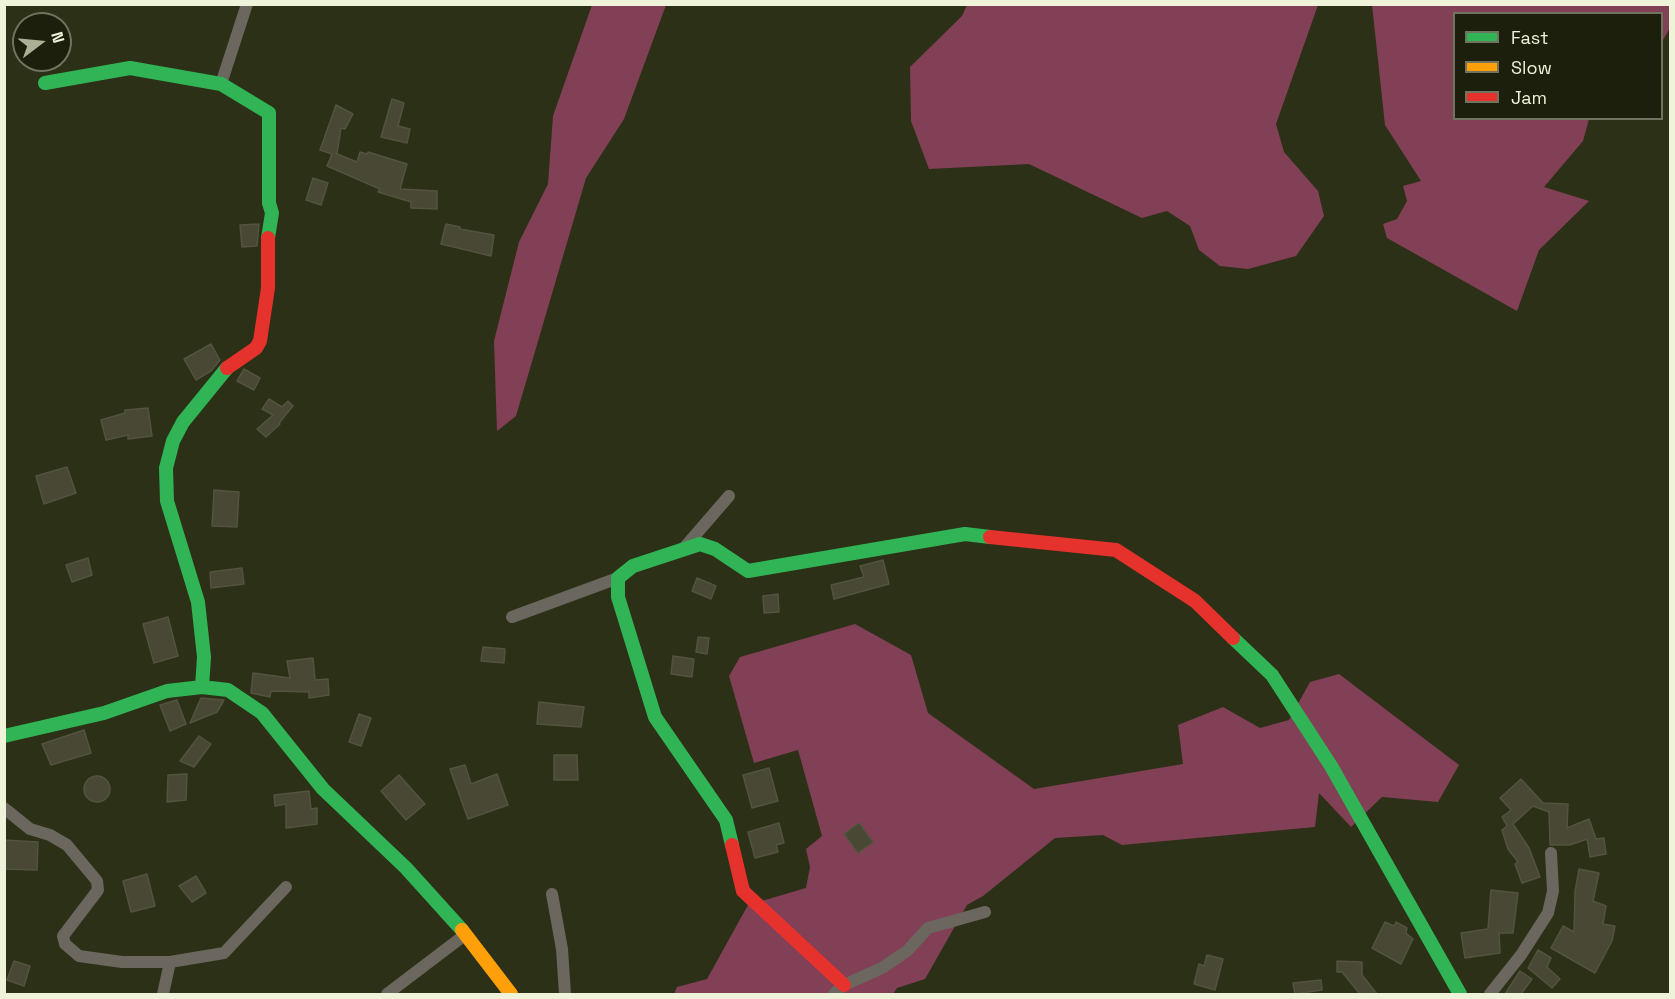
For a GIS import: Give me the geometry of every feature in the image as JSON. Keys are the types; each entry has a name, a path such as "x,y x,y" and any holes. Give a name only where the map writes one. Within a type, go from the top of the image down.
{"street":[{"path":"221,84 247,4"},
{"path":"45,83 130,68 221,84 269,113 269,203 272,213 267,243 268,288 260,341 256,348 228,367 183,422 173,441 166,468 167,501 198,602 204,657 202,687"},
{"path":"683,549 729,496"},
{"path":"512,617 618,578 633,566 700,544 715,549 748,571 965,534 1116,549 1195,601 1272,675 1331,766 1460,994"},
{"path":"618,578 618,597 655,717 726,820 743,891 839,990 882,968 907,951 928,928 984,912"},
{"path":"4,736 114,710 167,691 202,687 228,690 262,713 323,789 406,868 466,934 511,994"},
{"path":"4,808 30,829 50,835 67,845 97,881 98,890 65,930 63,939 68,948 79,956 93,960 170,962 224,953 286,887"},
{"path":"1490,994 1521,955 1548,913 1553,891 1551,853"},
{"path":"552,894 561,949 565,994"},
{"path":"387,994 466,934"},
{"path":"163,994 170,962"}],"shaded area":[{"path":"592,5 666,5 624,119 586,178 516,416 497,431 494,341 519,242 548,184 553,116"},
{"path":"967,5 1318,5 1276,124 1284,152 1318,191 1324,216 1296,256 1248,269 1220,266 1199,250 1190,226 1167,211 1142,218 1029,164 929,169 911,121 910,67 962,16"},
{"path":"1372,5 1670,5 1670,28 1663,40 1663,12 1453,12 1453,120 1589,120 1583,141 1544,187 1589,201 1539,250 1517,311 1387,238 1383,224 1397,219 1407,201 1403,186 1421,181 1385,125"},
{"path":"855,624 911,655 928,713 1034,789 1183,764 1178,725 1223,707 1260,728 1289,720 1310,682 1339,674 1459,765 1438,802 1382,797 1351,827 1319,793 1315,827 1122,845 1103,835 1055,838 983,896 967,905 925,979 897,988 893,994 674,994 677,987 707,979 748,905 806,888 810,867 806,849 822,836 798,750 754,763 729,676 740,657"}],"building":[{"path":"392,99 404,103 398,126 410,129 407,143 381,137"},
{"path":"336,105 353,114 345,129 341,128 337,154 357,162 360,152 367,154 368,152 407,164 400,189 437,191 437,209 411,208 411,202 378,192 380,189 327,166 332,154 320,150"},
{"path":"313,178 328,183 321,205 306,200"},
{"path":"259,224 257,246 242,247 240,225"},
{"path":"446,224 494,235 491,256 441,244"},
{"path":"211,344 220,360 211,371 196,380 184,359"},
{"path":"244,369 260,378 254,390 237,381"},
{"path":"269,399 282,407 288,401 293,406 280,424 266,437 257,429 273,415 262,409"},
{"path":"148,408 152,436 128,439 128,435 106,440 101,420 125,413 125,410"},
{"path":"67,467 76,493 44,504 36,476"},
{"path":"214,490 239,492 237,527 212,526"},
{"path":"88,558 92,575 72,582 66,565"},
{"path":"883,560 889,584 834,599 831,585 864,577 860,566"},
{"path":"242,568 244,584 211,588 210,572"},
{"path":"697,578 716,586 711,599 692,591"},
{"path":"778,594 779,612 764,613 763,596"},
{"path":"168,617 178,656 154,663 143,624"},
{"path":"698,637 709,638 707,654 696,652"},
{"path":"483,647 505,649 504,663 481,661"},
{"path":"673,656 694,659 692,677 671,674"},
{"path":"313,658 315,680 328,679 329,695 309,698 309,692 271,691 270,697 251,693 253,673 290,678 287,661"},
{"path":"201,698 224,700 217,712 190,723"},
{"path":"177,700 186,724 170,731 160,705"},
{"path":"539,702 584,707 581,727 537,724"},
{"path":"359,714 371,718 361,746 349,742"},
{"path":"84,730 91,753 51,765 42,744"},
{"path":"199,736 211,744 194,767 180,761"},
{"path":"554,755 577,755 578,780 554,780"},
{"path":"465,765 471,784 497,774 508,805 468,819 450,769"},
{"path":"769,768 778,801 752,808 743,775"},
{"path":"187,774 186,800 167,802 168,775"},
{"path":"399,775 425,804 406,820 381,791"},
{"path":"97,776 106,780 110,789 106,798 97,802 88,798 84,789 88,780"},
{"path":"1521,779 1543,803 1568,804 1567,828 1589,819 1596,839 1604,838 1606,854 1590,857 1587,839 1570,845 1550,845 1549,812 1533,806 1513,824 1529,848 1540,877 1522,883 1515,864 1518,862 1508,849 1502,830 1507,826 1502,817 1511,810 1500,798"},
{"path":"309,791 311,809 317,808 317,824 286,828 286,804 275,806 274,795"},
{"path":"779,823 784,843 776,845 778,852 755,858 748,832"},
{"path":"859,823 873,842 858,853 844,834"},
{"path":"4,840 38,842 37,870 4,869"},
{"path":"1579,869 1599,873 1593,901 1606,906 1603,924 1615,926 1612,941 1595,973 1551,948 1563,926 1574,932 1575,892"},
{"path":"147,874 155,906 131,912 123,881"},
{"path":"196,876 206,893 192,902 179,886"},
{"path":"1491,890 1518,893 1513,933 1499,933 1500,953 1465,958 1461,933 1488,929"},
{"path":"1385,922 1394,926 1396,922 1407,928 1406,933 1413,939 1401,964 1372,948"},
{"path":"1538,950 1551,958 1547,967 1560,979 1552,988 1528,968"},
{"path":"1207,955 1223,959 1215,990 1194,984 1199,964 1204,966"},
{"path":"14,961 30,966 24,986 7,980"},
{"path":"1337,961 1362,962 1362,975 1377,994 1360,994 1342,972 1337,972"},
{"path":"1520,971 1532,979 1521,994 1505,994"},
{"path":"1321,980 1322,990 1295,994 1293,983"}],"traffic: fast":[{"path":"45,83 130,68 221,84 269,113 269,203 272,213 268,238"},
{"path":"202,687 204,657 198,602 167,501 166,468 173,441 183,422 227,368"},
{"path":"732,845 726,820 655,717 618,597 618,578 633,566 700,544 715,549 748,571 965,534 990,537"},
{"path":"1233,638 1272,675 1331,766 1460,994"},
{"path":"4,736 104,713 167,691 202,687 228,690 262,713 323,789 406,868 462,930"}],"traffic: slow":[{"path":"462,930 511,994"}],"traffic: jam":[{"path":"227,368 256,348 260,341 268,288 268,238"},
{"path":"990,537 1116,550 1195,601 1233,638"},
{"path":"732,845 743,891 844,985"}]}
